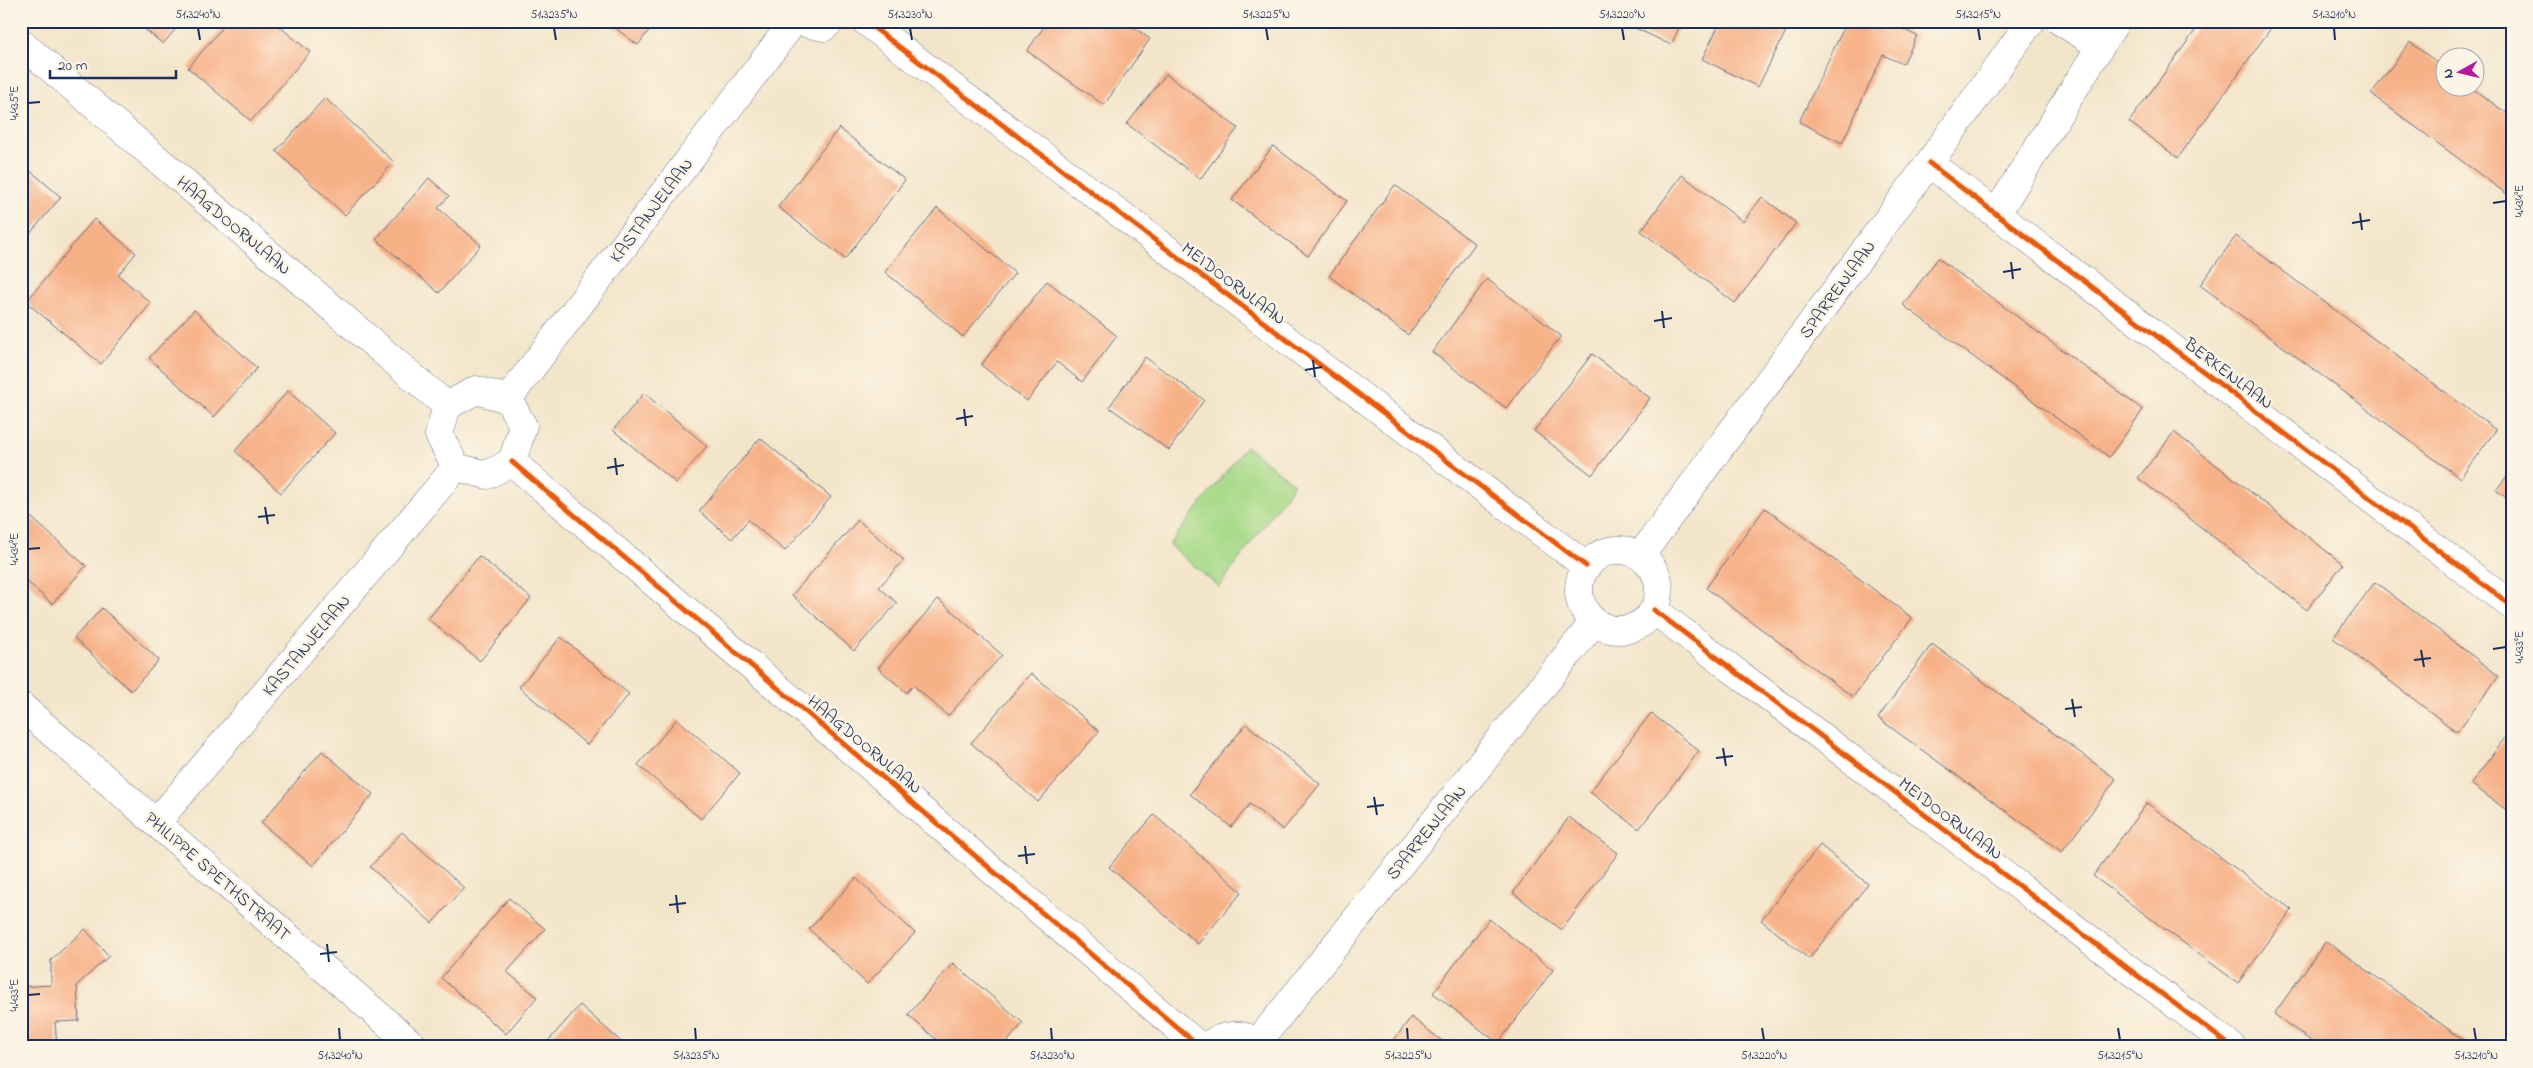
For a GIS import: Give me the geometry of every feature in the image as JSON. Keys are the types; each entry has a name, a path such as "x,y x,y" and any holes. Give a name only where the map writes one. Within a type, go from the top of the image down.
{"street":[{"path":"795,21 824,27 831,21"},
{"name":"KASTANJELAAN","path":"508,399 795,21"},
{"name":"MEIDOORNLAAN","path":"865,21 1586,566"},
{"name":"SPARRENLAAN","path":"1641,555 2031,21"},
{"path":"2060,21 2100,46"},
{"path":"1997,213 2116,21"},
{"name":"HAAGDOORNLAAN","path":"21,44 447,406"},
{"name":"BERKENLAAN","path":"1929,163 2512,606"},
{"path":"476,390 508,399 523,426 512,462 487,475 456,467 439,435 447,406 476,390"},
{"name":"HAAGDOORNLAAN","path":"512,462 1200,1047"},
{"name":"KASTANJELAAN","path":"156,822 456,467"},
{"path":"1615,549 1641,555 1652,566 1658,576 1659,593 1654,610 1639,625 1626,630 1609,629 1594,622 1583,610 1578,594 1580,579 1586,566 1599,554 1615,549"},
{"name":"MEIDOORNLAAN","path":"1654,610 2232,1047"},
{"name":"SPARRENLAAN","path":"1260,1044 1594,622"},
{"name":"PHILIPPE SPETHSTRAAT","path":"21,706 415,1047"},
{"path":"1205,1047 1218,1038 1231,1035 1247,1036 1260,1044"}],"green space":[{"path":"1246,446 1294,484 1219,587 1169,545"}],"building":[{"path":"135,21 182,21 163,44"},
{"path":"228,21 273,21 310,52 251,121 188,68"},
{"path":"606,21 656,21 638,45"},
{"path":"1048,21 1125,21 1150,39 1104,105 1027,51"},
{"path":"1621,21 1682,21 1671,45"},
{"path":"1721,21 1791,21 1758,87 1702,59"},
{"path":"1847,21 1886,21 1917,36 1903,64 1883,55 1842,143 1799,122"},
{"path":"2202,21 2276,21 2178,158 2129,122"},
{"path":"2410,42 2436,62 2436,98 2486,98 2512,117 2512,198 2371,94"},
{"path":"1166,74 1238,128 1200,179 1127,124"},
{"path":"325,98 394,162 345,215 276,151"},
{"path":"839,128 905,180 845,259 778,207"},
{"path":"1273,146 1347,201 1308,256 1232,200"},
{"path":"21,163 61,197 21,244"},
{"path":"1682,175 1743,222 1762,197 1796,223 1735,303 1641,231"},
{"path":"429,178 449,196 438,208 481,245 439,293 376,239"},
{"path":"1395,185 1475,244 1408,335 1329,276"},
{"path":"937,208 1015,273 963,337 885,272"},
{"path":"94,219 136,253 118,275 151,303 101,364 26,302"},
{"path":"2236,236 2496,430 2460,478 2200,285"},
{"path":"1938,258 2143,410 2109,457 1903,305"},
{"path":"1487,279 1561,336 1506,408 1432,352"},
{"path":"1047,281 1117,336 1082,382 1057,362 1027,401 981,365"},
{"path":"194,310 257,368 214,417 149,358"},
{"path":"1592,354 1650,398 1592,475 1534,431"},
{"path":"1145,357 1204,400 1169,450 1109,407"},
{"path":"288,391 335,433 281,493 235,451"},
{"path":"644,393 707,446 676,483 613,430"},
{"path":"2174,432 2343,564 2307,610 2138,478"},
{"path":"760,438 831,497 785,551 748,520 732,539 699,511"},
{"path":"2512,470 2512,502 2496,490"},
{"path":"1765,508 1912,618 1853,697 1706,588"},
{"path":"24,511 86,566 52,604 21,576 21,515"},
{"path":"858,520 904,560 879,587 897,603 854,651 792,595"},
{"path":"479,556 531,598 480,661 428,619"},
{"path":"2375,582 2499,676 2457,732 2333,638"},
{"path":"938,599 1002,655 948,716 913,685 907,693 878,668"},
{"path":"102,608 159,660 131,691 74,638"},
{"path":"561,637 629,694 587,745 519,687"},
{"path":"1932,644 2116,779 2062,852 1878,718"},
{"path":"1031,673 1099,731 1038,802 971,743"},
{"path":"1651,713 1699,751 1639,829 1590,792"},
{"path":"677,719 740,773 701,819 638,765"},
{"path":"1246,724 1320,784 1283,830 1250,804 1231,827 1190,794"},
{"path":"2512,728 2512,814 2471,784"},
{"path":"322,751 373,794 313,866 261,823"},
{"path":"2147,803 2292,910 2238,983 2093,876"},
{"path":"1154,815 1242,892 1198,944 1109,867"},
{"path":"1569,817 1618,853 1562,930 1513,893"},
{"path":"402,832 464,888 432,923 370,867"},
{"path":"1820,845 1868,884 1809,959 1761,920"},
{"path":"856,878 915,933 867,984 809,929"},
{"path":"509,898 545,929 507,972 537,997 506,1034 441,978"},
{"path":"1489,919 1553,970 1498,1043 1433,993"},
{"path":"85,929 109,956 77,985 79,1021 55,1022 57,1047 21,1047 21,987 51,985 51,960"},
{"path":"2326,941 2473,1047 2319,1047 2274,1014"},
{"path":"953,963 1023,1023 1003,1047 945,1047 908,1015"},
{"path":"580,1005 627,1047 543,1047"},
{"path":"1411,1017 1450,1047 1389,1047"}],"cycle path":[{"path":"865,21 1586,566"},
{"path":"1929,163 2512,606"},
{"path":"512,462 1200,1047"},
{"path":"1654,610 2232,1047"}]}
